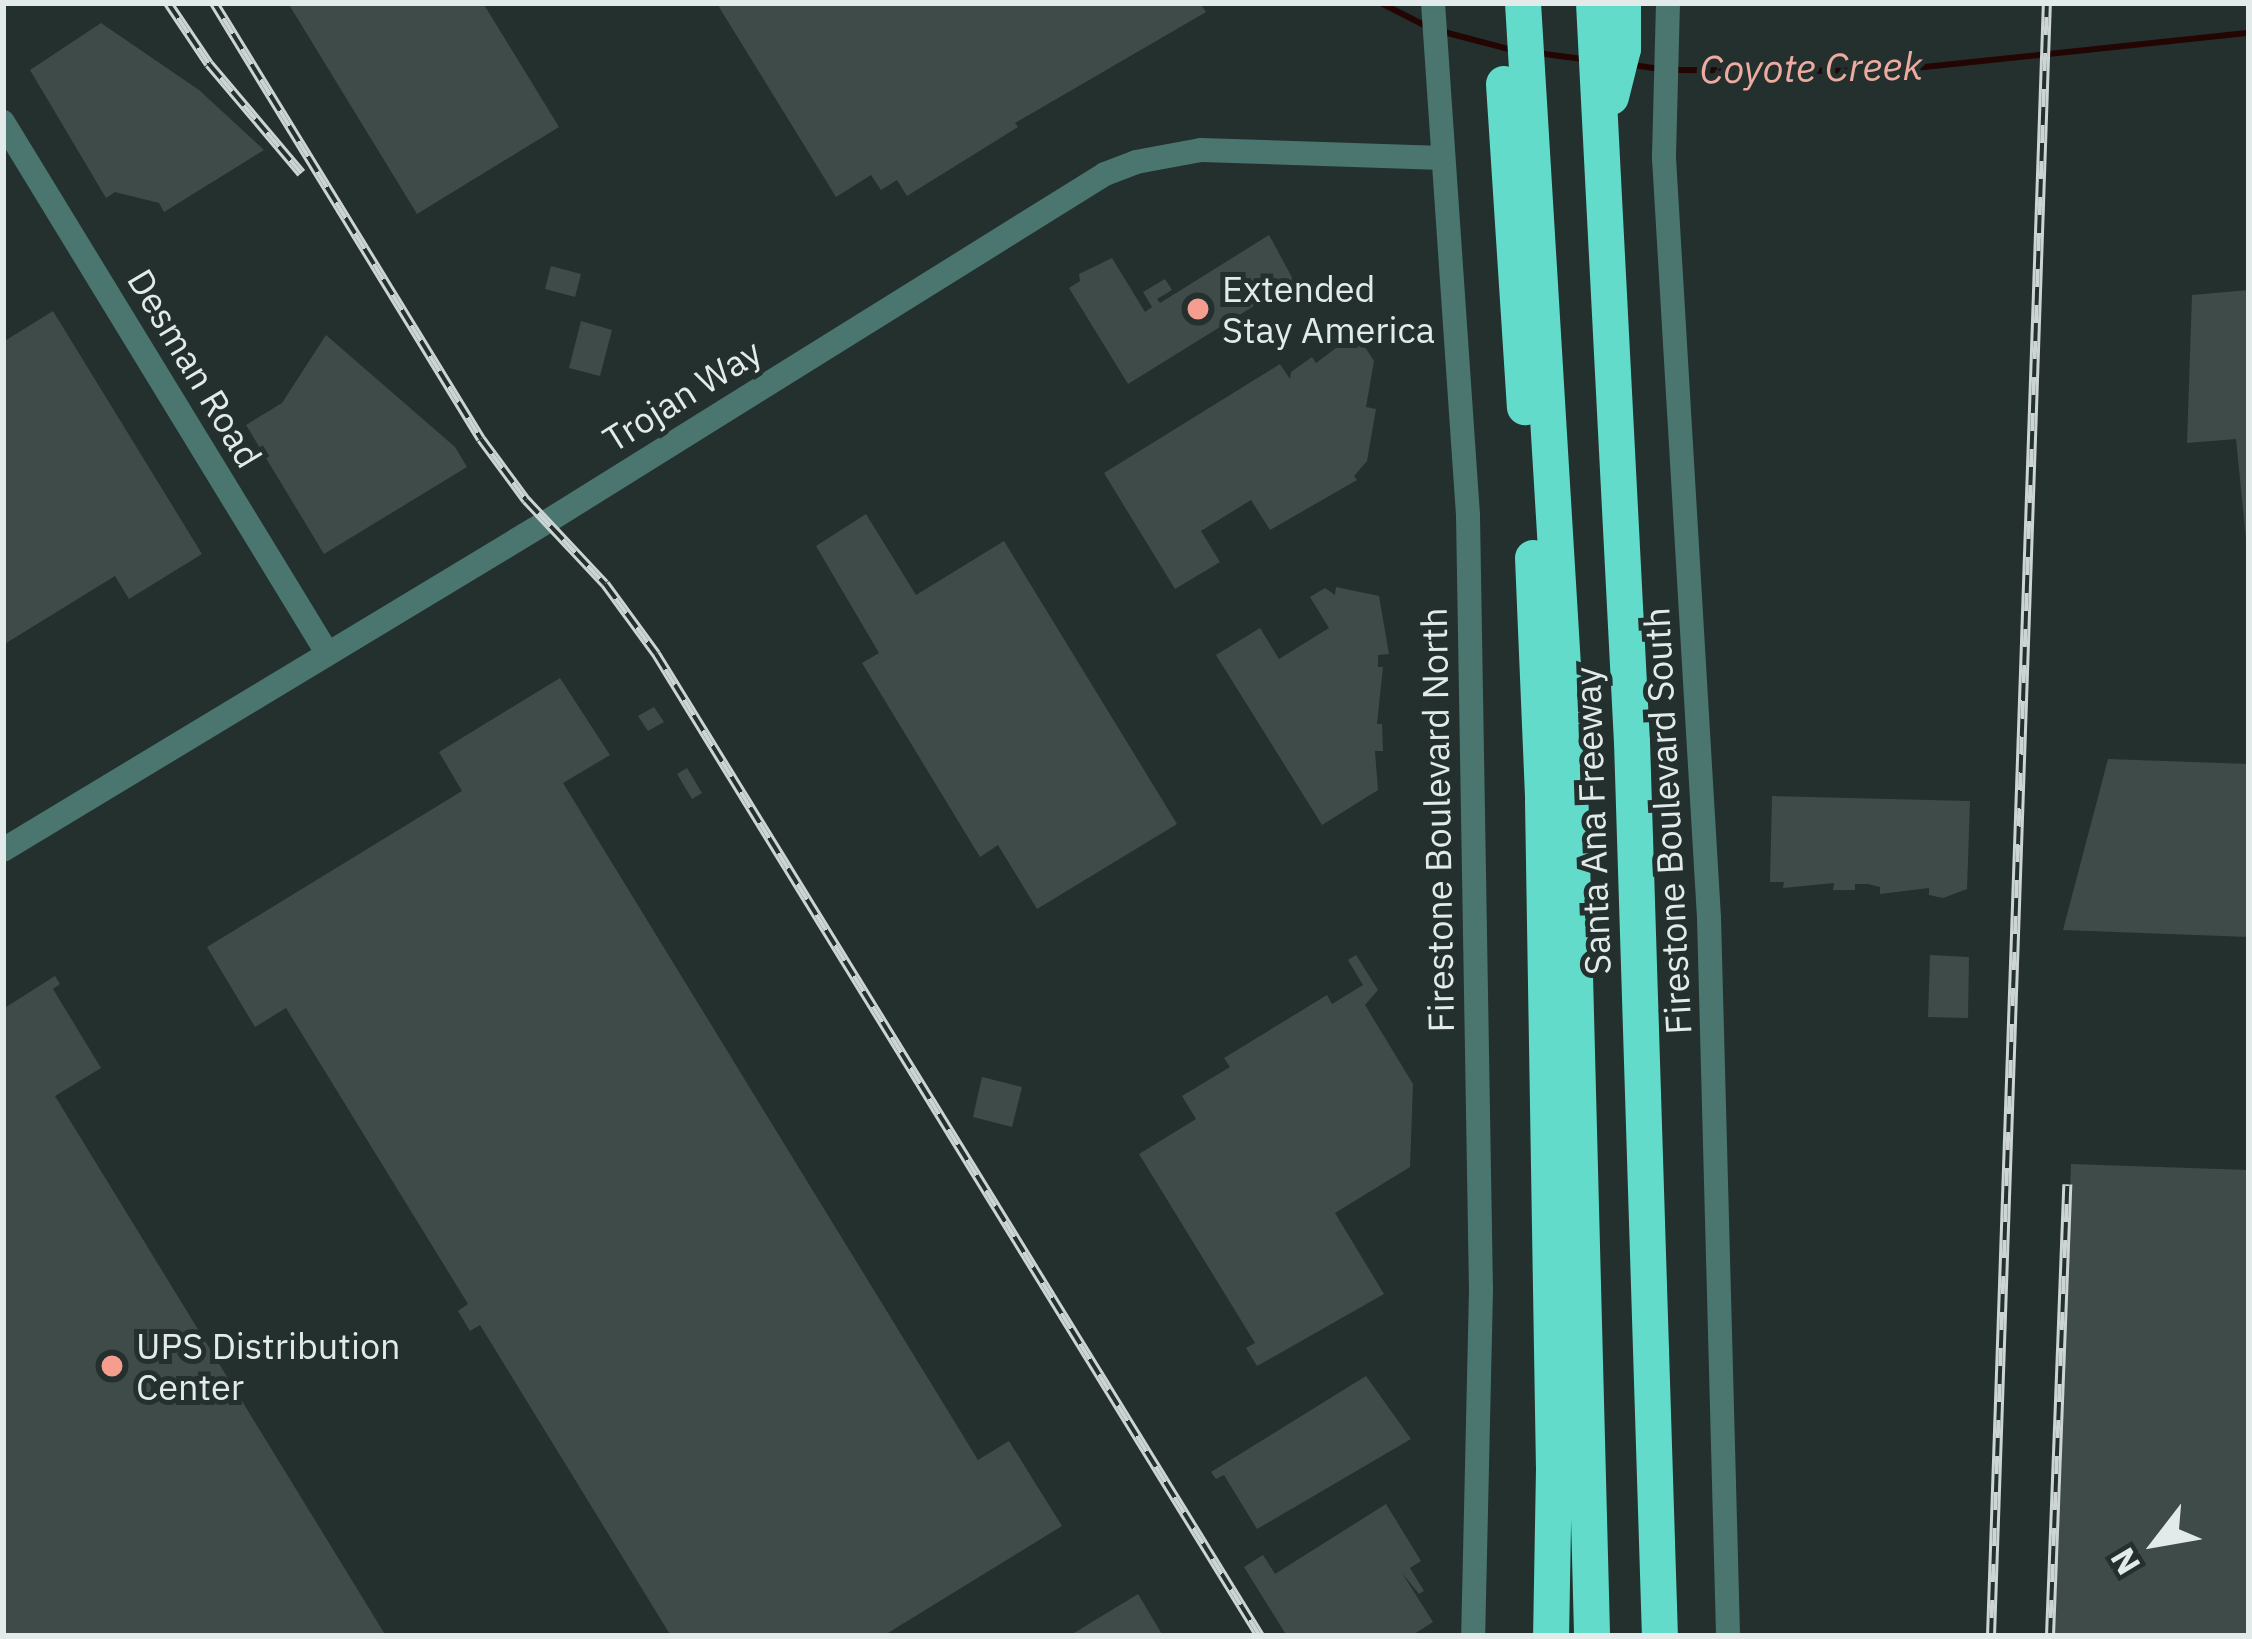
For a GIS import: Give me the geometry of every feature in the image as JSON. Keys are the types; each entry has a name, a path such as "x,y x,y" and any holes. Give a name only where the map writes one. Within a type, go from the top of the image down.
{"highway":[{"name":"Santa Ana Freeway","path":"1500,3 1521,161 1543,801 1554,1468 1551,1636"},
{"path":"1523,3 1521,161 1570,805 1592,1636"},
{"name":"Santa Ana Freeway","path":"1594,3 1632,742 1660,1636"},
{"path":"1604,130 1623,49 1623,3"}],"street":[{"name":"Firestone Boulevard North","path":"1433,3 1468,514 1480,1290 1473,1636"},
{"name":"Firestone Boulevard South","path":"1668,3 1664,122 1709,918 1728,1636"},
{"name":"Desman Road","path":"3,122 326,652"},
{"name":"Trojan Way","path":"3,850 548,521 1106,174 1136,162 1201,150 1443,158"}],"building":[{"path":"288,3 483,3 559,127 417,214"},
{"path":"725,3 1200,3 1206,12 1015,123 1018,127 907,196 897,180 881,190 871,175 836,197 719,7"},
{"path":"101,23 199,90 264,150 164,212 159,203 115,192 106,198 30,70"},
{"name":"Extended Stay America","path":"1269,235 1294,281 1128,384 1069,288 1080,281 1079,274 1112,258 1145,312 1152,307 1143,292 1165,279 1172,290 1157,299 1160,303"},
{"path":"551,266 581,274 575,297 545,289"},
{"path":"2249,290 2246,539 2236,439 2187,443 2192,295"},
{"path":"53,311 202,554 129,599 115,576 3,645 3,342"},
{"path":"581,321 612,330 600,376 569,368"},
{"path":"1356,333 1374,361 1366,407 1376,409 1367,461 1354,476 1357,480 1270,530 1251,500 1201,531 1220,562 1175,589 1104,473 1280,364 1290,379 1291,372 1312,357 1316,363"},
{"path":"326,335 455,447 467,467 324,554 246,425 282,403"},
{"path":"866,514 916,595 1004,541 1177,824 1037,909 998,845 980,857 862,663 879,653 816,546"},
{"path":"1336,587 1379,596 1389,654 1378,655 1378,667 1383,667 1377,724 1382,724 1383,751 1375,751 1378,790 1322,825 1216,655 1260,628 1279,659 1329,628 1310,597 1325,588 1335,595"},
{"path":"560,678 610,755 563,783 978,1460 1009,1441 1062,1526 883,1636 671,1636 480,1325 470,1331 458,1311 468,1304 286,1008 255,1027 207,947 462,791 439,752"},
{"path":"654,707 664,722 648,731 638,716"},
{"path":"2108,759 2249,764 2249,937 2063,930"},
{"path":"687,768 702,793 692,799 677,774"},
{"path":"1772,796 1970,801 1967,889 1943,898 1929,895 1929,888 1880,894 1880,887 1868,884 1855,884 1855,890 1833,890 1834,883 1783,888 1784,882 1770,882"},
{"path":"1356,955 1378,990 1365,1005 1413,1084 1410,1167 1335,1213 1384,1294 1257,1366 1246,1348 1255,1343 1139,1154 1196,1119 1182,1096 1230,1067 1224,1058 1327,995 1332,1004 1363,985 1348,960"},
{"path":"1930,955 1969,957 1968,1018 1928,1017"},
{"name":"UPS Distribution Center","path":"55,976 60,984 53,989 101,1068 55,1096 386,1636 3,1636 3,1009"},
{"path":"982,1077 1022,1087 1012,1127 973,1117"},
{"path":"2071,1164 2249,1170 2249,1636 2047,1636 2047,1625 2055,1625 2057,1577 2049,1576 2049,1561 2058,1562 2059,1516 2051,1516 2052,1501 2060,1501 2062,1454 2054,1453 2054,1438 2062,1438 2064,1390 2056,1390 2056,1375 2064,1375"},
{"path":"1366,1376 1411,1439 1257,1529 1224,1475 1216,1479 1211,1472"},
{"path":"1386,1504 1421,1561 1410,1568 1424,1591 1419,1594 1402,1573 1433,1622 1411,1636 1287,1636 1244,1567 1263,1555 1275,1574"},
{"path":"1138,1594 1163,1636 1069,1636"}],"waterway":[{"name":"Coyote Creek","path":"1381,3 1426,26"},
{"name":"Coyote Creek","path":"1444,32 1512,50"},
{"name":"Coyote Creek","path":"1674,70 1886,71 2249,33"},
{"name":"Coyote Creek","path":"1537,53 1583,59"},
{"name":"Coyote Creek","path":"1632,65 1661,69"}],"railway":[{"path":"168,3 209,64 301,173"},
{"path":"214,3 481,439 526,500 605,584 656,654 1260,1636"},
{"path":"1991,1636 2047,3"},
{"path":"2050,1636 2067,1184"}],"place":[{"name":"Extended Stay America","path":"1198,309"},
{"name":"UPS Distribution Center","path":"112,1366"}]}
